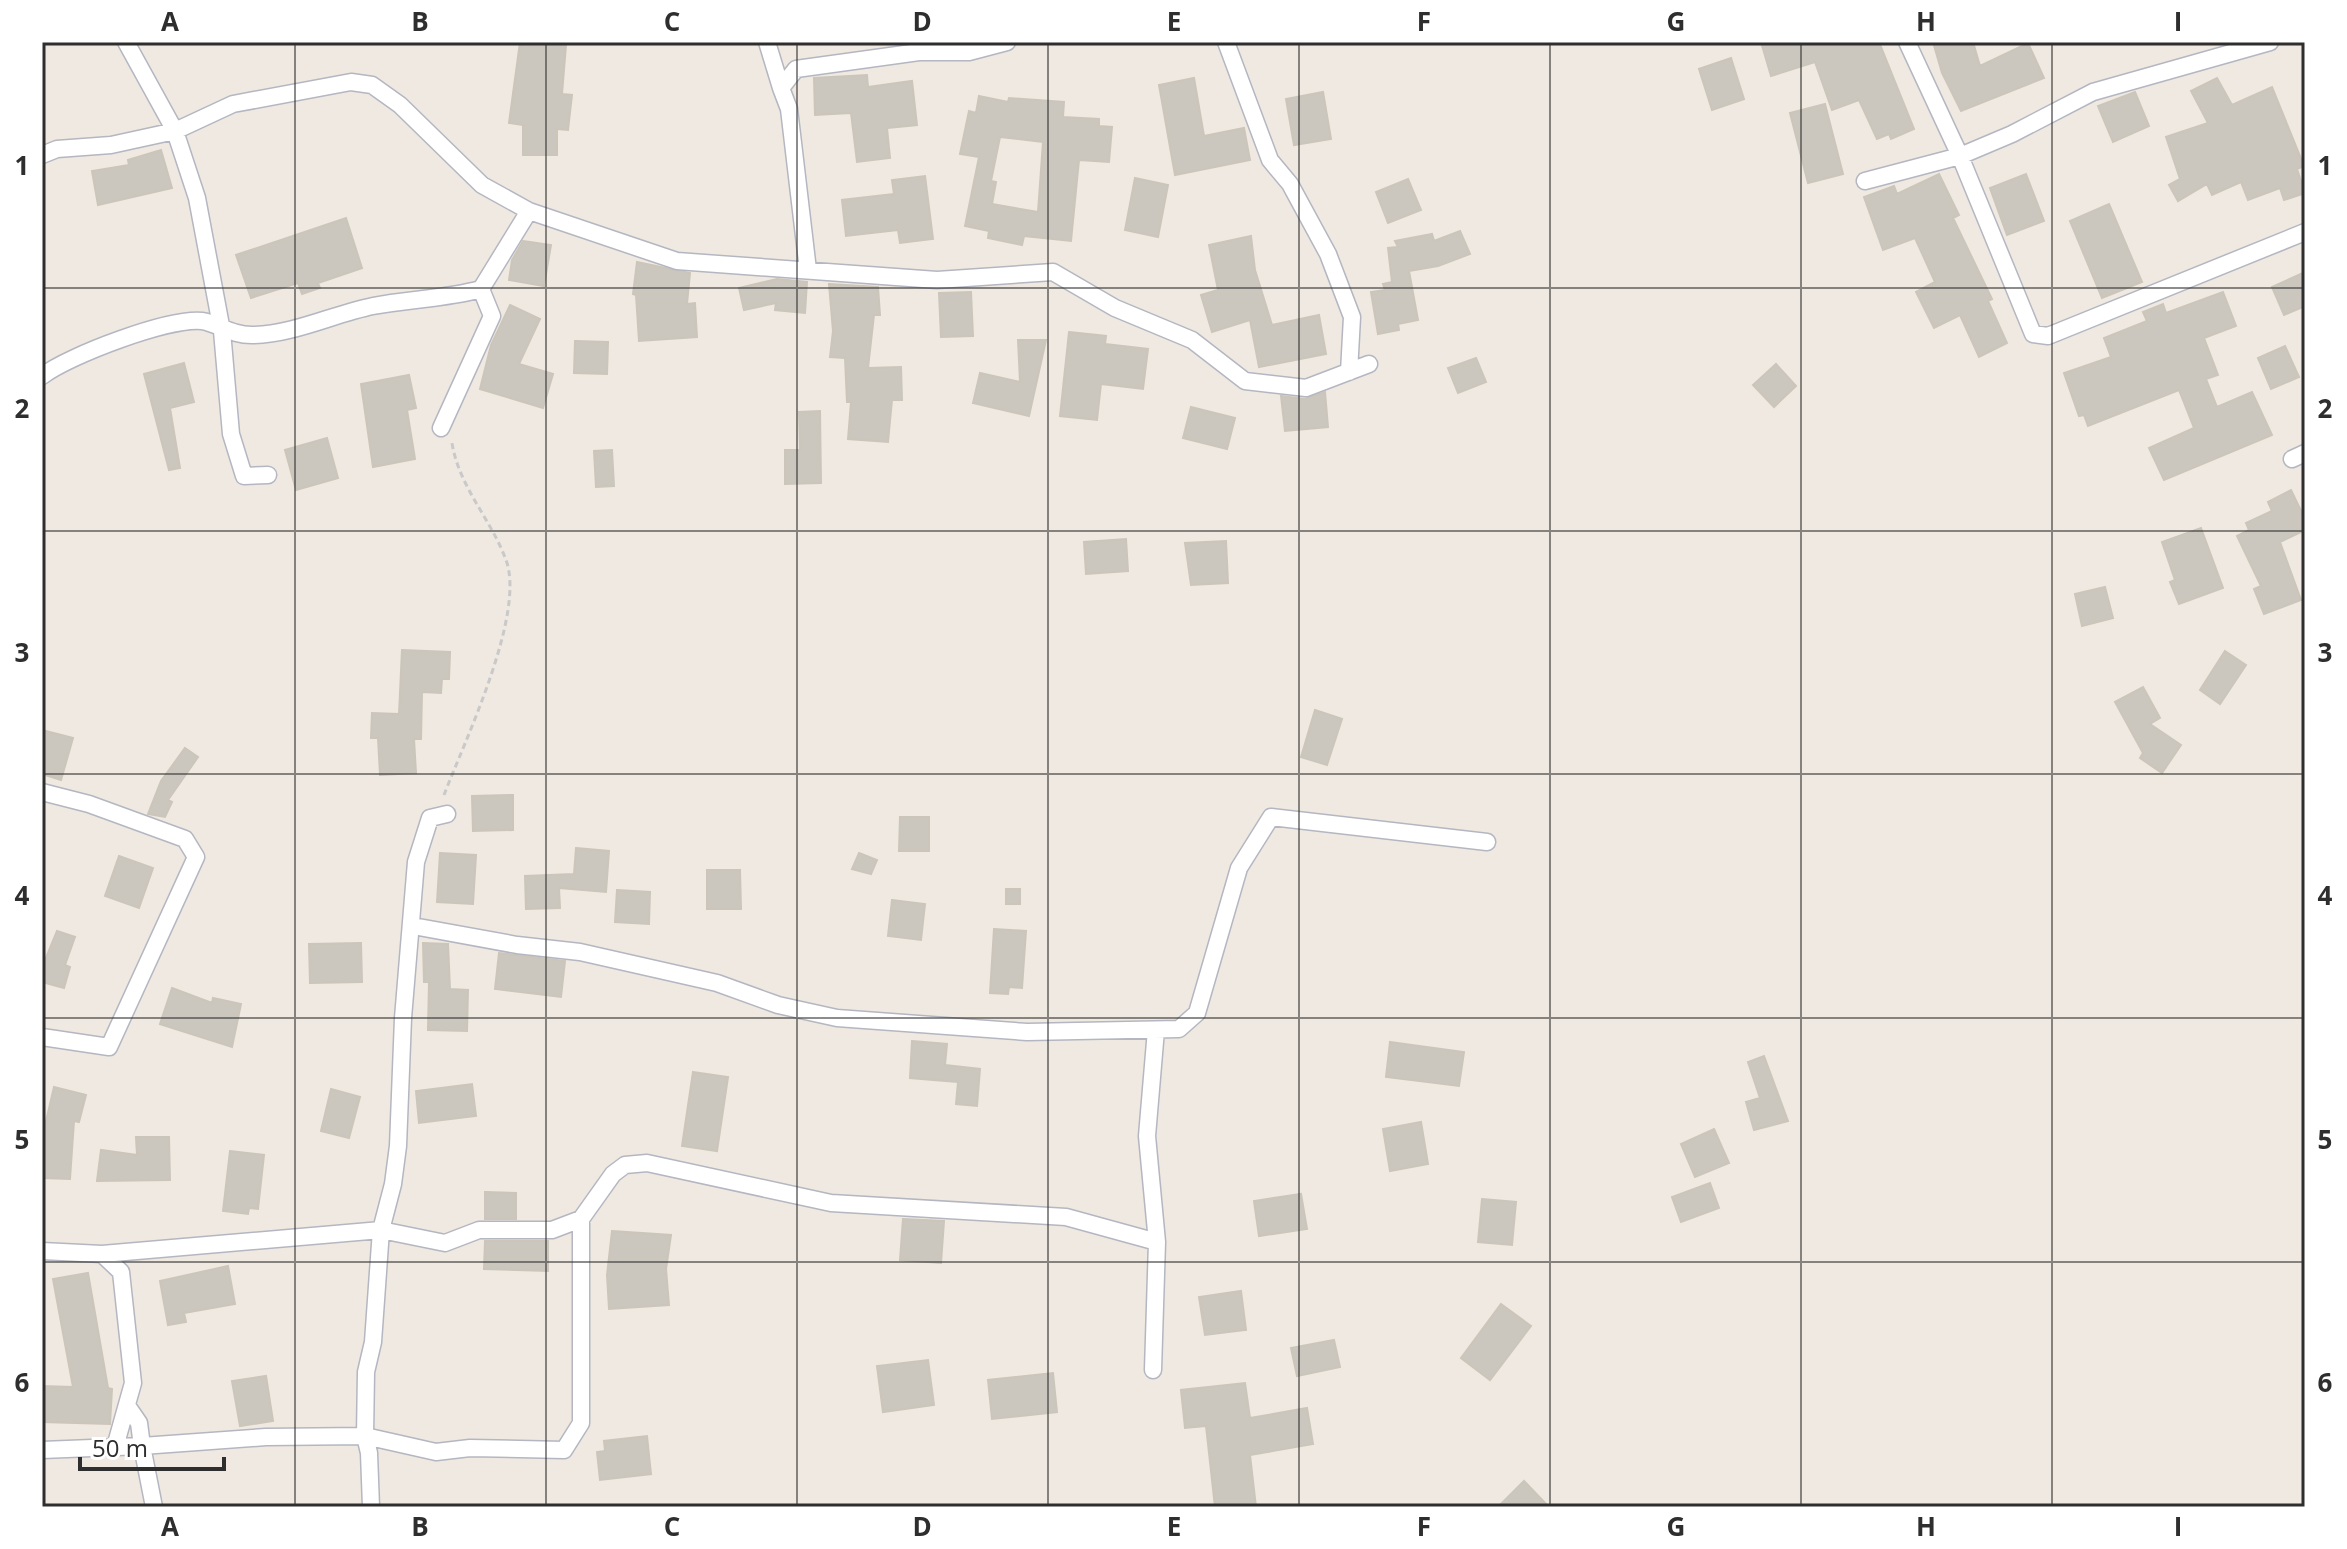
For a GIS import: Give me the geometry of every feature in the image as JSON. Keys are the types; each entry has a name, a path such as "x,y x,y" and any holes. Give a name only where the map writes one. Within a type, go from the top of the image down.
{"street":[{"path":"126,42 175,131 197,198 222,331 231,434 244,476 268,475"},
{"path":"767,42 789,109 808,270"},
{"path":"781,88 796,69 918,47 969,52 1007,42"},
{"path":"1226,42 1270,160 1290,184 1328,254 1352,317 1349,372"},
{"path":"1907,42 1960,156 2033,334 2048,336 2305,232"},
{"path":"1865,181 1960,156 2012,134 2093,92 2270,42"},
{"path":"42,155 57,149 111,145 175,131 233,104 351,82 372,85 400,105 482,185 529,211 677,261 937,280 1053,272 1115,308 1192,340 1245,381 1306,388 1369,364"},
{"path":"42,376 56,365 104,344 159,329 203,321 222,331 252,336 279,332 374,306 481,289 529,211"},
{"path":"444,424 492,316 481,289"},
{"path":"42,792 60,794 185,839 196,857 109,1047 42,1037"},
{"path":"371,1507 365,1436 366,1372 373,1342 381,1230 393,1184 398,1146 403,1018 416,862 430,818 442,814"},
{"path":"413,926 517,945 580,952 717,983 778,1005 837,1018 1027,1032 1179,1029 1197,1013 1239,868 1271,817 1487,842"},
{"path":"1153,1370 1157,1242 1147,1136 1156,1030"},
{"path":"42,1251 102,1254 381,1230 445,1243 479,1230 552,1230 581,1219 613,1174 625,1165 647,1163 831,1203 1066,1217 1157,1242"},
{"path":"42,1450 266,1437 365,1436 436,1452 470,1448 564,1450 581,1423 581,1219"},
{"path":"102,1254 121,1272 133,1383 115,1447"},
{"path":"128,1407 139,1423 154,1507"}],"path":[{"path":"442,814 506,622 511,591 506,561 459,472 444,424"}],"building":[{"path":"520,42 566,45 562,94 572,95 568,130 557,129 557,155 523,155 523,125 509,123"},
{"path":"1761,42 1879,42 1914,129 1891,139 1889,134 1877,139 1859,100 1832,110 1815,62 1771,76"},
{"path":"1933,42 1973,42 1980,66 2028,43 2044,78 1961,111 1942,73"},
{"path":"1731,58 1744,99 1712,110 1699,69"},
{"path":"867,75 868,87 912,81 917,125 887,128 890,158 857,162 851,113 815,115 814,78"},
{"path":"1194,78 1204,136 1244,128 1250,160 1175,175 1159,85"},
{"path":"2217,78 2232,105 2272,87 2304,166 2297,169 2305,193 2284,200 2280,188 2248,200 2241,182 2212,195 2207,184 2178,201 2169,185 2180,179 2166,137 2208,123 2191,91"},
{"path":"1323,92 1331,139 1294,145 1286,99"},
{"path":"2135,92 2149,126 2113,142 2098,106"},
{"path":"979,96 1008,102 1009,98 1064,102 1063,117 1099,119 1099,126 1112,127 1109,162 1079,160 1071,241 1024,236 1022,245 988,238 989,231 965,226 979,157 960,154 969,111 976,113","holes":["1000,137 1043,142 1038,212 992,204 996,182 991,181"]},
{"path":"1825,104 1843,174 1808,183 1790,113"},
{"path":"161,150 172,188 98,205 92,171 129,165 128,160"},
{"path":"1939,174 1959,215 1953,218 1992,299 1988,301 2007,343 1979,357 1960,315 1934,328 1916,292 1935,282 1915,238 1883,250 1864,197 1894,186 1897,194"},
{"path":"2026,174 2044,221 2007,235 1990,188"},
{"path":"925,176 933,239 900,243 898,230 846,236 842,200 894,194 892,180"},
{"path":"1135,178 1168,185 1158,237 1125,230"},
{"path":"1408,179 1421,210 1388,223 1376,192"},
{"path":"2109,204 2142,282 2102,298 2070,221"},
{"path":"346,218 362,268 318,283 320,288 302,294 298,283 251,298 236,255"},
{"path":"1460,231 1470,254 1438,266 1409,271 1418,320 1398,324 1399,330 1378,334 1371,292 1385,290 1383,284 1392,282 1388,248 1398,247 1395,241 1432,234 1434,241"},
{"path":"1251,236 1255,270 1272,325 1319,315 1326,354 1259,367 1250,320 1212,332 1201,295 1218,290 1209,245"},
{"path":"523,241 551,245 544,286 509,280 512,260"},
{"path":"637,262 690,273 687,304 695,303 697,337 639,341 636,295 633,294"},
{"path":"2305,272 2305,306 2284,315 2272,287"},
{"path":"777,279 807,282 805,313 775,310 776,303 744,310 739,288"},
{"path":"829,284 878,287 880,315 874,315 868,368 901,367 902,400 892,400 888,442 848,439 851,402 847,402 845,358 830,357 833,331"},
{"path":"971,292 973,336 941,337 939,293"},
{"path":"2223,292 2236,326 2204,338 2218,375 2206,379 2217,407 2252,392 2272,435 2164,480 2149,448 2194,428 2179,390 2088,426 2084,415 2079,416 2064,373 2111,357 2104,338 2147,321 2143,312 2163,304 2166,313"},
{"path":"510,305 540,319 519,364 553,374 543,408 480,389 491,345"},
{"path":"1069,332 1106,336 1105,344 1148,349 1143,389 1101,384 1097,420 1060,416"},
{"path":"1018,340 1046,340 1029,416 973,403 980,373 1020,382"},
{"path":"575,341 608,342 607,374 574,373"},
{"path":"2285,346 2299,377 2271,389 2258,358"},
{"path":"1476,358 1486,382 1458,393 1448,368"},
{"path":"184,363 194,402 170,408 180,468 169,470 144,374"},
{"path":"1776,364 1796,386 1774,407 1753,385"},
{"path":"409,375 416,408 407,410 415,459 373,467 361,384"},
{"path":"1325,392 1328,427 1285,431 1281,396 1305,399"},
{"path":"1191,407 1235,418 1227,449 1183,438"},
{"path":"820,411 821,483 785,484 785,450 800,450 799,412"},
{"path":"327,438 338,478 296,490 285,450"},
{"path":"612,450 614,486 596,487 594,451"},
{"path":"2291,490 2305,519 2305,530 2280,542 2301,600 2264,614 2254,589 2261,586 2237,536 2249,530 2246,523 2272,511 2268,502"},
{"path":"2201,528 2223,588 2179,604 2170,582 2175,580 2162,542"},
{"path":"1126,539 1128,571 1086,574 1084,542"},
{"path":"1226,541 1228,583 1191,585 1185,543"},
{"path":"2105,587 2113,618 2082,626 2075,594"},
{"path":"402,650 450,652 449,679 442,679 441,693 422,692 421,739 414,739 416,773 380,775 378,738 371,738 372,713 399,714"},
{"path":"2225,651 2246,665 2220,704 2200,690"},
{"path":"2143,687 2160,718 2150,724 2181,745 2162,773 2140,758 2143,753 2115,702"},
{"path":"1315,710 1342,719 1327,765 1301,757"},
{"path":"42,730 73,738 61,780 42,774"},
{"path":"185,748 198,757 168,800 172,802 165,817 148,814 161,781"},
{"path":"513,795 513,830 473,831 472,796"},
{"path":"900,817 929,817 929,851 899,851"},
{"path":"576,848 609,851 606,892 559,888 560,908 526,909 525,876 574,874"},
{"path":"440,853 476,855 473,904 437,902"},
{"path":"859,853 877,860 871,874 852,869"},
{"path":"119,856 153,868 139,908 105,896"},
{"path":"707,870 740,870 741,909 707,909"},
{"path":"1006,889 1020,889 1020,904 1006,904"},
{"path":"617,890 650,892 649,924 615,922"},
{"path":"892,900 925,904 921,940 888,936"},
{"path":"994,929 1026,931 1022,988 1009,987 1008,994 990,993"},
{"path":"57,931 75,937 65,965 70,967 64,988 42,982 45,960"},
{"path":"361,943 362,982 310,983 309,944"},
{"path":"423,943 448,944 450,989 468,990 467,1031 428,1030 429,982 424,982"},
{"path":"499,953 565,961 561,997 495,989"},
{"path":"172,988 212,1003 213,998 241,1004 232,1047 160,1024"},
{"path":"912,1041 947,1044 945,1065 980,1069 977,1106 956,1104 958,1082 910,1078"},
{"path":"1390,1042 1464,1052 1459,1086 1386,1077"},
{"path":"1764,1056 1788,1121 1754,1130 1746,1102 1760,1098 1748,1062"},
{"path":"693,1072 728,1077 717,1151 682,1146"},
{"path":"472,1084 476,1116 419,1123 416,1091"},
{"path":"54,1087 86,1095 79,1122 74,1121 70,1179 42,1178 42,1138"},
{"path":"331,1089 360,1097 349,1138 321,1131"},
{"path":"1421,1122 1428,1164 1390,1171 1383,1129"},
{"path":"1714,1129 1729,1163 1695,1177 1681,1144"},
{"path":"136,1137 169,1137 170,1180 97,1181 101,1150 137,1155"},
{"path":"230,1151 264,1155 258,1209 249,1208 248,1214 223,1211"},
{"path":"1710,1183 1719,1208 1681,1222 1672,1197"},
{"path":"485,1192 516,1193 516,1219 485,1219"},
{"path":"1301,1194 1307,1229 1259,1236 1254,1201"},
{"path":"1482,1199 1516,1202 1512,1245 1478,1242"},
{"path":"903,1219 944,1221 941,1263 900,1260"},
{"path":"612,1231 671,1235 666,1269 669,1305 609,1309 607,1275"},
{"path":"485,1241 548,1241 548,1271 484,1269"},
{"path":"228,1266 235,1304 184,1313 186,1322 168,1325 160,1281"},
{"path":"88,1273 108,1388 112,1389 110,1424 42,1422 42,1386 73,1387 53,1279"},
{"path":"1241,1291 1246,1330 1205,1335 1199,1297"},
{"path":"1501,1304 1531,1326 1490,1380 1461,1358"},
{"path":"1334,1340 1340,1367 1297,1376 1291,1348"},
{"path":"928,1360 934,1405 883,1412 877,1366"},
{"path":"1053,1373 1057,1412 992,1419 988,1380"},
{"path":"266,1376 273,1421 240,1426 232,1381"},
{"path":"1245,1383 1250,1418 1307,1408 1313,1444 1250,1455 1256,1507 1215,1507 1206,1426 1185,1428 1181,1390"},
{"path":"647,1436 651,1474 600,1480 597,1452 605,1451 604,1441"},
{"path":"1524,1481 1549,1507 1498,1507"}]}
